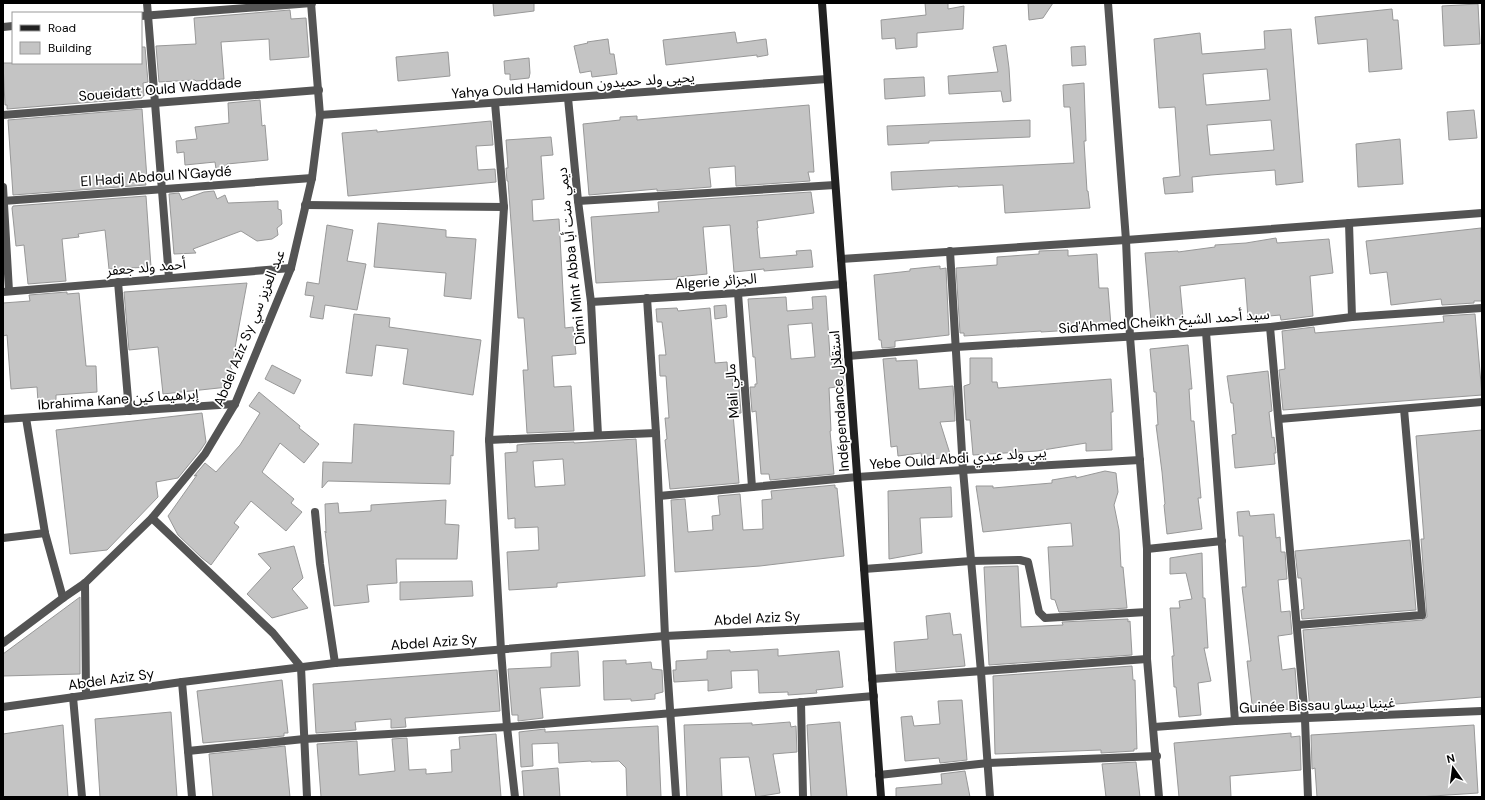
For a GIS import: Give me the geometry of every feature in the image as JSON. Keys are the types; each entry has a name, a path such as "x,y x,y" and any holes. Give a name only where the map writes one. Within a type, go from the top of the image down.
{"street":[{"path":"147,3 145,16 155,103 169,278"},
{"path":"145,16 312,3"},
{"name":"Abdel Aziz Sy عبد العزيز سي","path":"3,643 62,598 85,583 152,518 205,454 235,404 291,268 312,178 320,115 312,3"},
{"name":"Indépendance استقلال","path":"822,3 881,797"},
{"path":"1108,3 1126,240 1130,337 1147,549 1147,659 1159,797"},
{"name":"Yahya Ould Hamidoun يحيى ولد حميدون","path":"320,115 827,79"},
{"name":"Soueidatt Ould Waddade","path":"3,115 319,90"},
{"name":"Dimi Mint Abba ديمي منت أبا","path":"568,98 578,201 591,302 598,435"},
{"path":"495,103 504,206 489,440 501,650 507,727 515,797"},
{"name":"El Hadj Abdoul N'Gaydé","path":"3,200 312,178"},
{"path":"578,201 835,185"},
{"path":"3,187 6,292"},
{"path":"305,205 504,206"},
{"path":"841,259 1126,240 1482,213"},
{"path":"1349,223 1352,318"},
{"path":"950,251 963,470 981,672 990,797"},
{"name":"أحمد ولد جعفر","path":"6,292 291,268"},
{"path":"118,282 129,411"},
{"name":"Algerie الجزائر","path":"591,302 738,293 843,284"},
{"name":"Mali مالي","path":"738,293 752,487"},
{"path":"647,298 656,434 665,636 676,797"},
{"name":"Sid'Ahmed Cheikh سيد أحمد الشيخ","path":"848,356 956,347 1206,332 1352,318 1482,308"},
{"path":"1270,327 1305,719 1308,797"},
{"path":"1206,332 1235,721"},
{"path":"1279,419 1482,402"},
{"name":"Ibrahima Kane إبراهيما كين","path":"3,420 235,404"},
{"path":"1297,625 1422,615 1404,409"},
{"path":"26,418 45,533 62,598"},
{"path":"489,440 656,434"},
{"name":"Yebe Ould Abdi يبي ولد عبدي","path":"659,496 857,477 1140,460"},
{"path":"315,512 320,564 335,663"},
{"path":"152,518 273,633 301,667 307,797"},
{"path":"3,538 45,533"},
{"path":"1147,549 1222,541"},
{"path":"864,569 1020,560 1028,562 1038,612 1045,618 1147,612"},
{"path":"85,583 86,696"},
{"name":"Abdel Aziz Sy","path":"3,707 182,682 335,663 665,636 868,626"},
{"path":"872,680 1147,659"},
{"path":"182,682 192,797"},
{"path":"188,751 304,739 507,727 874,696"},
{"path":"73,697 82,797"},
{"path":"800,702 803,797"},
{"name":"Guinée Bissau غينيا بيساو","path":"1154,727 1235,721 1482,711"},
{"path":"879,775 988,763 1156,756"}],"building":[{"path":"493,3 534,3 534,11 494,16"},
{"path":"925,3 948,3 948,9 964,6 963,29 917,33 917,47 896,49 895,38 882,39 881,20 926,15"},
{"path":"1028,3 1053,3 1043,18 1029,20"},
{"path":"1478,4 1480,44 1444,46 1442,6"},
{"path":"1392,9 1393,20 1398,20 1402,69 1369,72 1367,39 1318,44 1315,17"},
{"path":"290,10 291,19 306,18 309,57 270,60 269,39 221,42 224,79 159,82 156,46 196,44 194,18"},
{"path":"1291,29 1303,182 1276,185 1275,170 1211,175 1192,177 1193,192 1165,194 1163,178 1180,176 1175,107 1159,108 1154,39 1200,33 1202,54 1265,49 1264,31","holes":["1267,69 1270,100 1206,105 1203,74","1271,120 1274,150 1210,155 1207,125"]},
{"path":"735,32 737,43 766,39 768,55 666,65 663,40"},
{"path":"608,39 610,54 614,54 617,74 592,77 591,71 580,73 574,46 588,43 587,42"},
{"path":"1006,45 1011,101 1003,102 1001,91 949,94 948,76 998,72 993,47"},
{"path":"1085,46 1086,65 1072,66 1071,47"},
{"path":"142,47 145,47 148,82 143,83 144,96 142,96 142,98 7,109 7,105 5,105 3,63 142,64"},
{"path":"448,52 450,76 398,81 396,57"},
{"path":"529,58 529,78 510,80 510,74 505,74 504,61"},
{"path":"924,77 925,96 885,99 884,79"},
{"path":"1084,83 1086,141 1084,141 1087,191 1090,208 1005,213 1003,185 892,190 891,172 1074,163 1070,107 1064,107 1063,85"},
{"path":"260,100 262,126 265,125 268,160 227,164 228,167 216,169 215,162 185,165 184,152 177,153 176,141 197,139 195,127 229,123 228,103"},
{"path":"809,105 814,172 808,172 810,181 736,186 735,166 709,168 711,187 657,191 657,189 589,195 583,124 620,120 620,117 637,116 637,120"},
{"path":"142,109 147,179 145,180 146,185 13,195 8,120"},
{"path":"1474,110 1477,138 1449,140 1447,112"},
{"path":"1030,120 1030,137 929,141 929,143 888,145 887,126"},
{"path":"491,121 493,145 476,146 478,170 495,169 496,182 348,196 342,133 377,130 377,132"},
{"path":"551,137 553,155 541,156 544,199 532,200 533,221 559,219 565,328 573,327 576,354 552,356 554,387 571,386 574,431 527,433 523,370 528,370 524,318 518,318 506,168 508,168 506,140"},
{"path":"1400,139 1403,184 1358,187 1356,144"},
{"path":"214,191 217,199 225,195 228,203 278,201 278,209 281,210 282,224 277,228 278,235 272,239 257,241 241,231 193,249 196,253 174,254 169,194 179,193 182,200 204,192"},
{"path":"811,192 814,213 757,221 757,228 760,258 797,255 796,251 811,250 813,267 734,272 730,225 703,227 707,274 677,277 677,279 596,283 591,217 659,212 658,202"},
{"path":"146,196 151,267 109,269 105,230 78,234 79,237 62,239 66,281 28,284 24,245 16,246 13,206"},
{"path":"378,223 446,230 446,237 476,239 471,299 444,296 446,273 374,267"},
{"path":"327,225 353,230 347,261 366,264 357,310 325,305 323,319 310,317 314,296 305,295 307,282 319,284"},
{"path":"1481,228 1482,301 1442,305 1441,299 1391,305 1387,272 1370,274 1366,241"},
{"path":"1276,238 1277,243 1329,239 1333,273 1310,276 1313,316 1281,320 1280,315 1248,318 1245,278 1180,286 1183,318 1151,321 1145,253 1178,252 1215,247 1215,245 1246,243"},
{"path":"1068,250 1068,256 1097,254 1099,288 1108,288 1111,326 1057,331 964,336 964,333 960,333 956,268 997,265 997,257 1039,254 1039,251"},
{"path":"940,266 940,269 946,268 949,335 895,341 895,347 882,348 881,340 879,340 874,275"},
{"path":"247,283 232,364 230,367 232,369 228,387 163,394 158,347 129,350 124,292"},
{"path":"67,292 67,294 79,293 86,366 96,366 97,392 56,395 56,401 38,402 37,387 11,389 7,335 3,336 3,303 30,301 29,295"},
{"path":"826,296 830,356 842,355 844,386 829,388 830,431 834,474 770,480 769,474 761,474 756,411 752,412 750,387 755,387 755,384 757,384 748,299 786,297 787,311 813,309 812,297","holes":["812,323 815,357 791,359 788,325"]},
{"path":"726,305 727,317 715,319 714,306"},
{"path":"677,308 678,311 710,308 715,363 727,362 728,376 732,376 733,389 739,388 741,413 733,414 739,483 670,489 665,440 667,439 665,418 669,418 666,376 660,376 659,355 666,355 662,322 657,322 656,309"},
{"path":"354,314 390,318 389,327 481,340 473,395 403,384 408,349 376,345 372,376 346,373"},
{"path":"1475,314 1482,395 1283,410 1279,370 1285,369 1282,331 1314,327 1315,333 1444,322 1443,316"},
{"path":"1188,345 1192,389 1189,389 1191,421 1194,421 1201,498 1198,498 1202,529 1167,534 1162,472 1156,425 1158,425 1156,392 1154,392 1150,349"},
{"path":"896,358 896,361 917,360 919,389 953,386 955,421 940,422 951,457 922,460 921,453 898,456 897,446 891,447 883,359"},
{"path":"970,358 992,358 992,382 997,382 998,388 1111,379 1113,412 1111,412 1112,450 1086,451 1086,443 1037,451 973,455 970,420 966,420 964,386 970,384"},
{"path":"272,365 301,380 294,394 265,379"},
{"path":"1268,371 1272,411 1269,412 1272,438 1274,437 1276,453 1274,453 1275,464 1235,468 1232,435 1236,434 1233,403 1231,403 1227,376"},
{"path":"259,392 319,444 304,463 280,443 262,472 294,499 291,503 302,512 286,531 251,501 234,523 239,527 211,565 178,535 168,516 197,475 194,476 205,463 216,472 240,445 260,413 249,406"},
{"path":"202,413 206,442 178,478 156,482 158,497 107,550 70,554 56,430"},
{"path":"354,424 454,431 450,484 328,481 322,488 323,462 352,463"},
{"path":"1482,430 1482,697 1310,711 1303,630 1422,620 1427,617 1421,539 1424,539 1416,436"},
{"path":"636,439 645,576 557,583 557,587 509,590 507,552 539,550 538,527 515,528 515,518 508,519 505,453 517,452 517,445","holes":["563,459 565,485 535,487 533,461"]},
{"path":"1105,471 1116,473 1118,492 1114,505 1119,530 1121,567 1123,567 1127,608 1059,612 1055,600 1051,599 1048,547 1073,546 1071,523 983,532 976,486 993,486 993,488 1052,483 1052,480 1076,476 1076,478"},
{"path":"835,485 835,488 837,488 844,556 760,566 675,572 671,500 685,499 688,532 713,530 712,516 720,515 718,496 740,494 743,530 763,529 762,500 772,499 771,491"},
{"path":"951,487 952,517 920,518 922,553 889,559 888,491"},
{"path":"446,500 445,524 459,525 457,559 396,559 397,583 367,585 369,602 334,606 325,531 326,533 325,504 338,503 339,513 371,511 371,505"},
{"path":"1249,511 1250,516 1274,514 1276,538 1280,537 1281,552 1285,552 1287,579 1278,580 1281,612 1290,611 1292,634 1278,636 1282,670 1295,668 1298,708 1253,713 1247,661 1251,661 1242,587 1246,587 1243,536 1239,536 1237,512"},
{"path":"1410,540 1416,610 1302,619 1301,610 1304,609 1301,578 1298,578 1295,551"},
{"path":"294,546 303,578 292,589 308,608 272,618 247,594 271,568 258,554"},
{"path":"1202,553 1203,598 1205,598 1208,648 1204,648 1211,681 1198,683 1201,715 1179,717 1176,687 1174,687 1172,656 1174,656 1170,608 1180,608 1179,601 1192,599 1186,573 1170,574 1170,558"},
{"path":"1018,566 1021,627 1063,625 1062,622 1128,619 1128,622 1130,621 1132,655 989,665 984,567"},
{"path":"472,581 473,596 400,600 400,582"},
{"path":"80,597 80,674 3,676 3,654"},
{"path":"950,613 953,635 961,634 965,666 896,672 894,642 928,639 926,616"},
{"path":"778,649 778,656 839,651 843,687 816,690 817,693 788,695 788,692 759,693 758,670 731,671 732,688 708,691 708,680 674,682 673,670 676,670 676,661 707,659 707,651 730,650 730,652"},
{"path":"578,651 580,686 540,688 543,718 518,721 518,715 512,715 508,669 551,667 551,653"},
{"path":"626,660 626,664 651,662 652,669 662,670 663,692 655,694 655,699 631,701 631,699 604,700 603,661"},
{"path":"1132,666 1133,680 1135,680 1137,749 1134,749 1134,751 1101,753 1101,750 995,754 993,676"},
{"path":"497,670 500,711 405,718 406,727 391,728 391,719 355,722 356,730 316,733 313,684"},
{"path":"282,680 288,733 284,733 284,736 203,743 197,691"},
{"path":"962,700 967,760 940,763 939,758 905,761 901,717 912,716 914,726 940,724 938,701"},
{"path":"171,712 177,797 100,797 95,719"},
{"path":"790,722 791,727 796,726 797,752 773,754 780,793 756,797 749,757 720,758 722,797 687,797 684,725 752,723 752,725"},
{"path":"840,722 847,797 811,797 807,725"},
{"path":"63,725 68,797 3,797 3,734"},
{"path":"1474,725 1478,793 1418,797 1317,797 1315,768 1312,769 1311,735"},
{"path":"658,726 661,797 627,797 626,768 619,761 559,763 558,743 532,744 533,766 521,767 519,732 545,729 545,732"},
{"path":"1291,733 1291,737 1300,736 1301,770 1230,776 1231,797 1179,797 1174,743"},
{"path":"496,734 501,797 321,797 317,744 357,741 359,775 395,771 392,739 407,738 409,770 426,769 426,774 452,772 451,750 460,749 459,737"},
{"path":"285,746 290,797 213,797 209,754"},
{"path":"1136,762 1140,797 1106,797 1102,764"},
{"path":"558,768 560,797 524,797 522,771"},
{"path":"965,771 970,797 896,797 896,788 942,784 941,774"}]}
